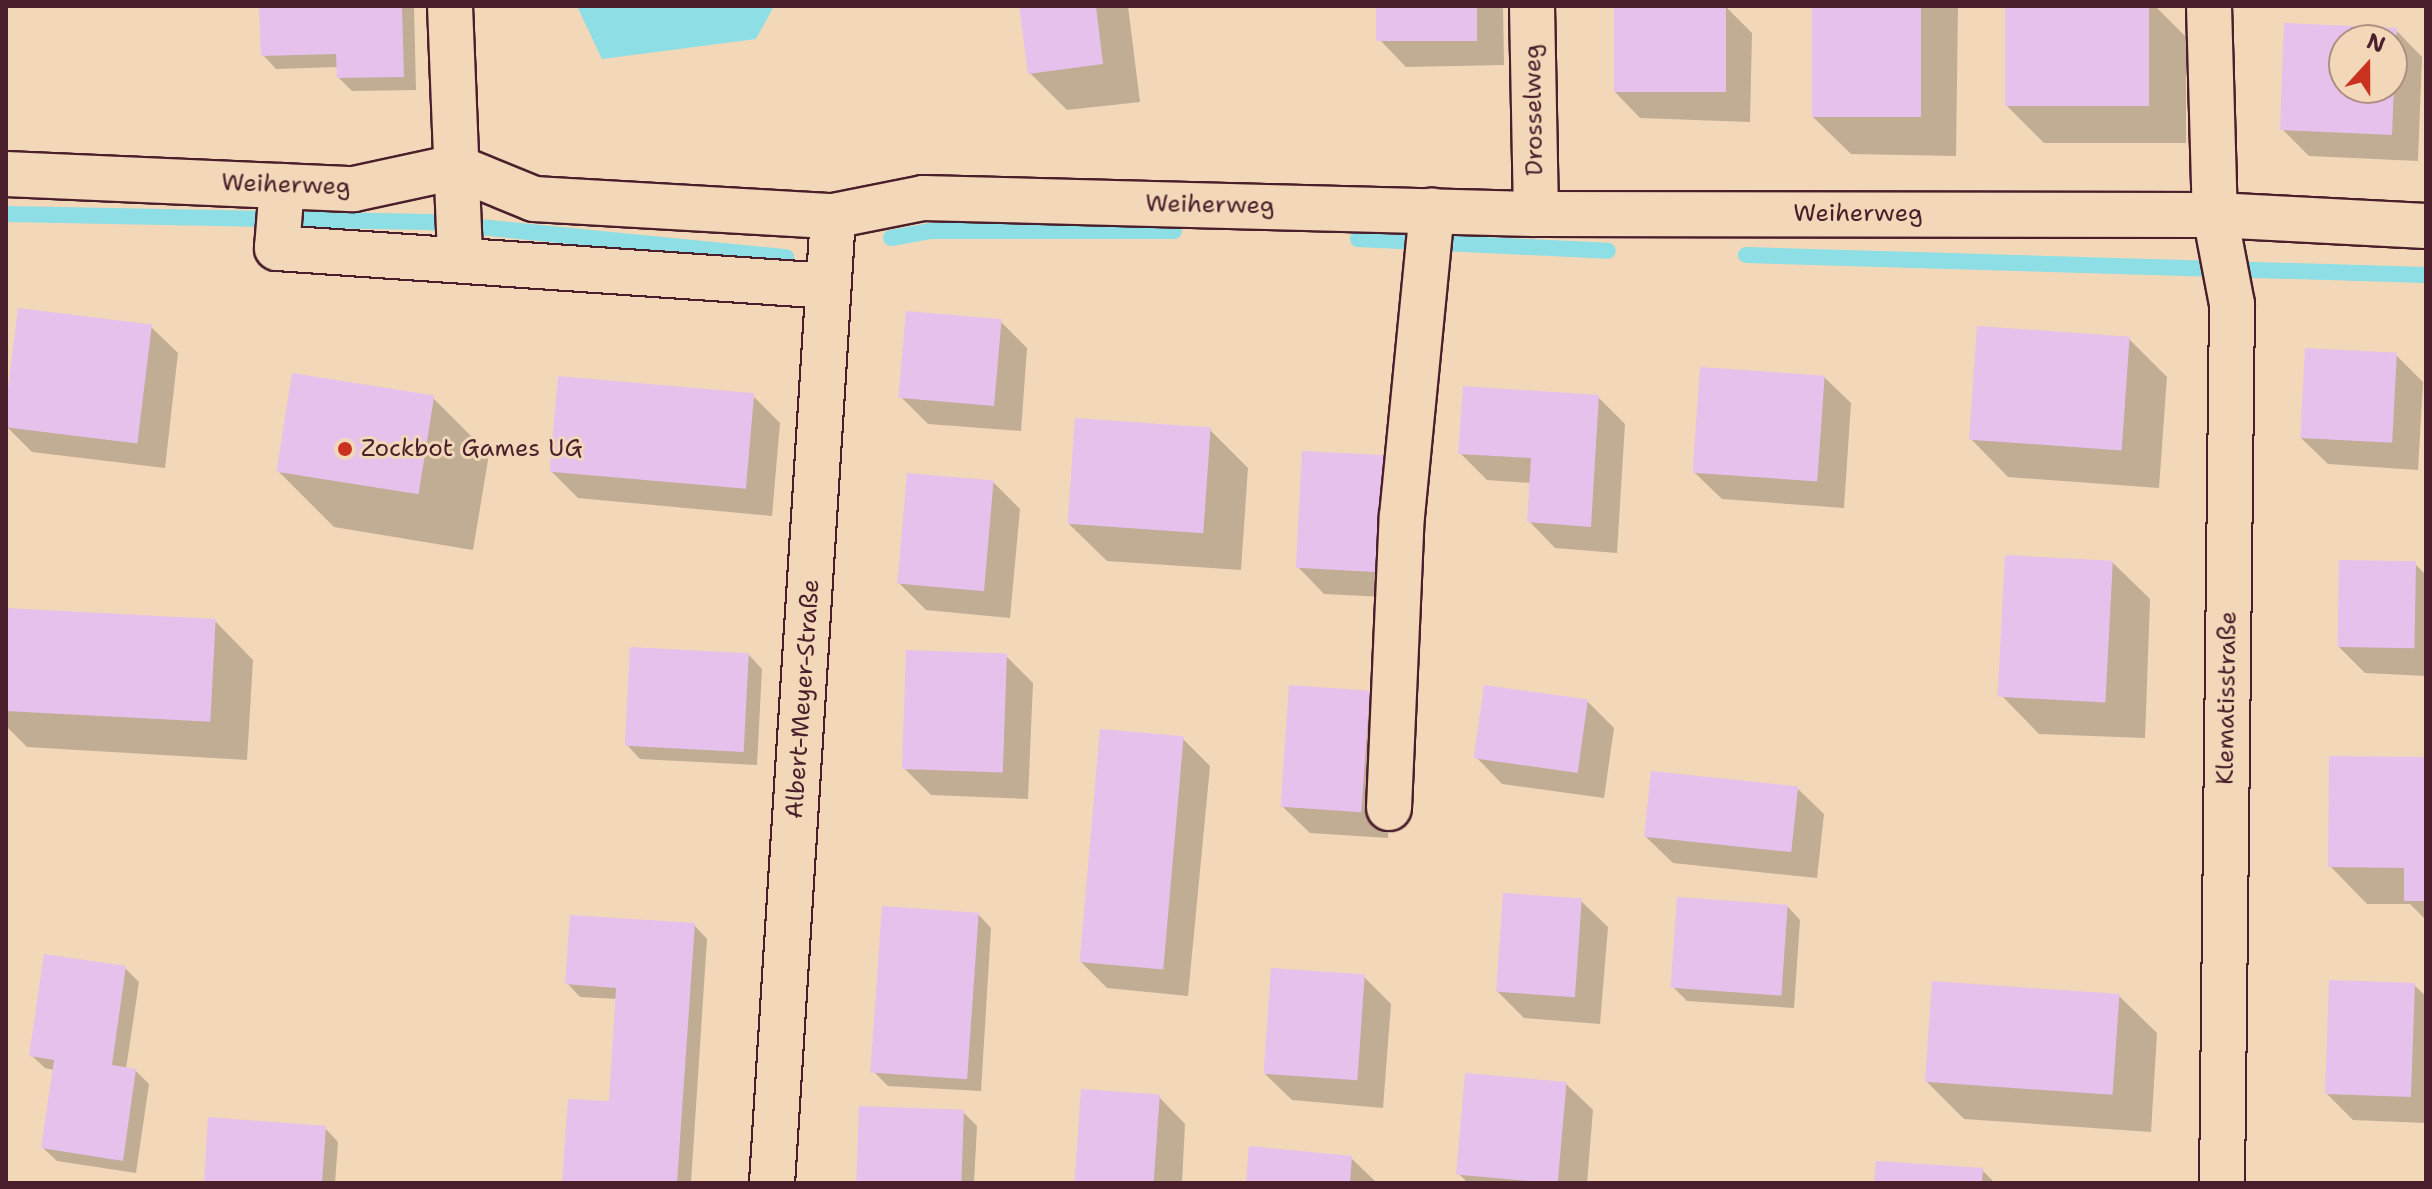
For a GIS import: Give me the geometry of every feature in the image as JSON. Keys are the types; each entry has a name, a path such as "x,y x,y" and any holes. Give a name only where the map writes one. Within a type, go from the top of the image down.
{"street":[{"path":"450,6 460,254"},
{"name":"Drosselweg","path":"1532,6 1536,214"},
{"name":"Klematisstraße","path":"2209,6 2218,231 2230,290 2222,1183"},
{"name":"Weiherweg","path":"6,174 280,206 354,189 457,181 534,199 833,216 923,198 1430,232 1536,214 2218,231 2426,226"},
{"path":"280,206 277,248 460,254 829,286"},
{"name":"Albert-Meyer-Straße","path":"772,1183 833,216"},
{"path":"1389,808 1402,516 1430,232"}],"water":[{"path":"577,6 774,6 756,39 602,59"}],"building":[{"path":"259,6 402,6 404,77 337,78 336,54 261,56"},
{"path":"1019,6 1096,6 1103,64 1028,74"},
{"path":"1376,6 1477,6 1477,41 1376,41"},
{"path":"1614,6 1726,6 1726,92 1614,92"},
{"path":"1812,6 1921,6 1921,117 1812,117"},
{"path":"2005,6 2149,6 2149,106 2005,106"},
{"path":"2284,23 2328,25 2328,104 2393,104 2392,135 2280,130"},
{"path":"18,308 152,324 137,444 6,427"},
{"path":"906,311 1002,319 994,406 898,398"},
{"path":"1977,326 2130,337 2122,450 1969,440"},
{"path":"2305,348 2397,353 2392,443 2300,438"},
{"path":"1700,367 1825,376 1817,481 1693,473"},
{"path":"292,373 434,396 419,494 276,472"},
{"path":"558,376 754,393 746,489 550,472"},
{"path":"1463,386 1599,395 1591,527 1527,522 1531,458 1458,454"},
{"path":"1075,418 1211,427 1203,533 1068,524"},
{"path":"1302,451 1385,455 1379,572 1296,568"},
{"path":"907,473 994,481 984,591 897,584"},
{"path":"2005,555 2113,561 2105,702 1998,697"},
{"path":"2339,560 2416,561 2414,648 2337,647"},
{"path":"6,608 216,619 210,722 6,711"},
{"path":"630,647 749,653 744,752 625,746"},
{"path":"906,650 1007,654 1003,772 902,769"},
{"path":"1289,685 1370,691 1361,812 1280,807"},
{"path":"1484,685 1588,700 1578,773 1474,758"},
{"path":"1100,729 1184,736 1163,969 1080,962"},
{"path":"2329,756 2426,757 2426,901 2404,901 2404,868 2328,867"},
{"path":"1651,771 1798,786 1791,852 1644,837"},
{"path":"1503,893 1582,899 1575,997 1496,992"},
{"path":"1677,897 1788,905 1781,996 1671,988"},
{"path":"882,906 979,913 967,1079 870,1073"},
{"path":"570,915 695,923 677,1183 562,1183 568,1099 609,1101 616,988 565,984"},
{"path":"44,954 126,966 112,1065 136,1069 123,1161 41,1148 54,1060 29,1056"},
{"path":"1271,968 1365,975 1357,1080 1264,1074"},
{"path":"2329,980 2415,983 2411,1097 2325,1094"},
{"path":"1932,981 2120,994 2112,1095 1925,1082"},
{"path":"1465,1073 1567,1082 1558,1183 1456,1175"},
{"path":"1081,1089 1160,1095 1154,1183 1074,1183"},
{"path":"859,1106 964,1110 961,1183 856,1183"},
{"path":"208,1117 326,1126 322,1183 204,1183"},
{"path":"1249,1146 1352,1156 1350,1183 1246,1183"},
{"path":"1876,1161 1983,1168 1982,1183 1874,1183"}],"waterway":[{"path":"6,214 428,222 786,257"},
{"path":"891,238 930,231 1174,231"},
{"path":"1358,239 1608,251"},
{"path":"1746,255 2426,275"}],"place":[{"name":"Zockbot Games UG","path":"345,449"}]}
